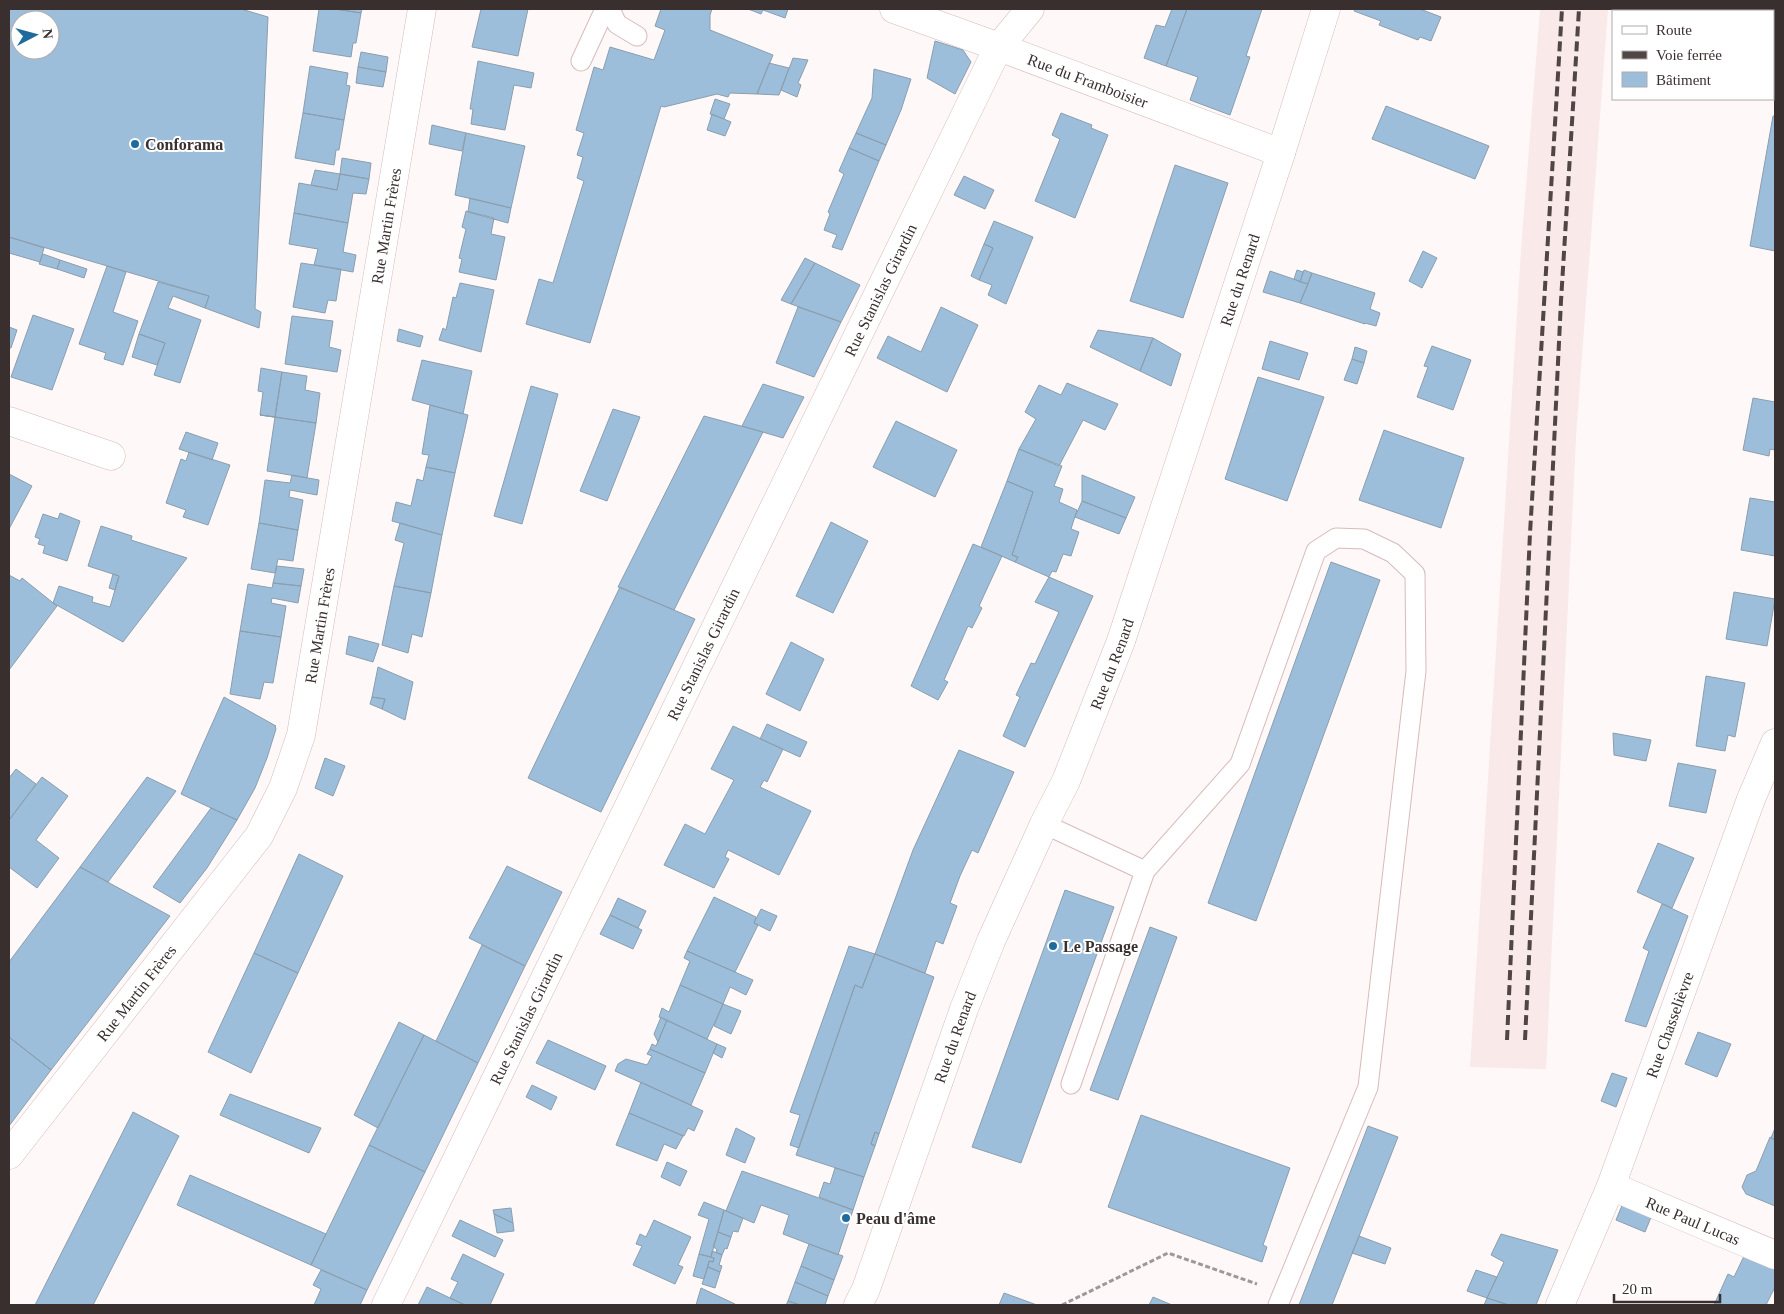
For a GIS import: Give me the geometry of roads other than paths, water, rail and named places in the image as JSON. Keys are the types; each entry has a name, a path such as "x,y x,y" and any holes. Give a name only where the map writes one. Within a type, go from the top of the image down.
{"street":[{"name":"Rue Martin Frères","path":"9,1154 259,836 283,788 300,735 422,9"},
{"name":"Rue du Framboisier","path":"894,9 1281,153"},
{"name":"Rue Stanislas Girardin","path":"386,1305 999,47 1030,9"},
{"name":"Rue du Renard","path":"858,1305 869,1280 964,1009 991,941 1044,824 1066,781 1121,641 1281,153 1326,9"},
{"path":"9,421 111,456"},
{"name":"Rue Chasselièvre","path":"1560,1305 1611,1186 1751,799 1775,743"},
{"name":"Rue Paul Lucas","path":"1611,1186 1775,1255"}],"lane":[{"path":"581,61 605,9"},
{"path":"610,9 617,24 637,36"},
{"path":"1071,1084 1145,871 1240,764 1316,551 1336,538 1364,539 1394,553 1415,574 1416,671 1368,1087 1281,1299"},
{"path":"1044,824 1145,871"}],"railway":[{"path":"1507,1040 1530,533 1562,9"},
{"path":"1525,1040 1561,301 1579,9"}],"place":[{"name":"Conforama","path":"135,144"},
{"name":"Le Passage","path":"1053,946"},
{"name":"Peau d'âme","path":"846,1218"}]}
